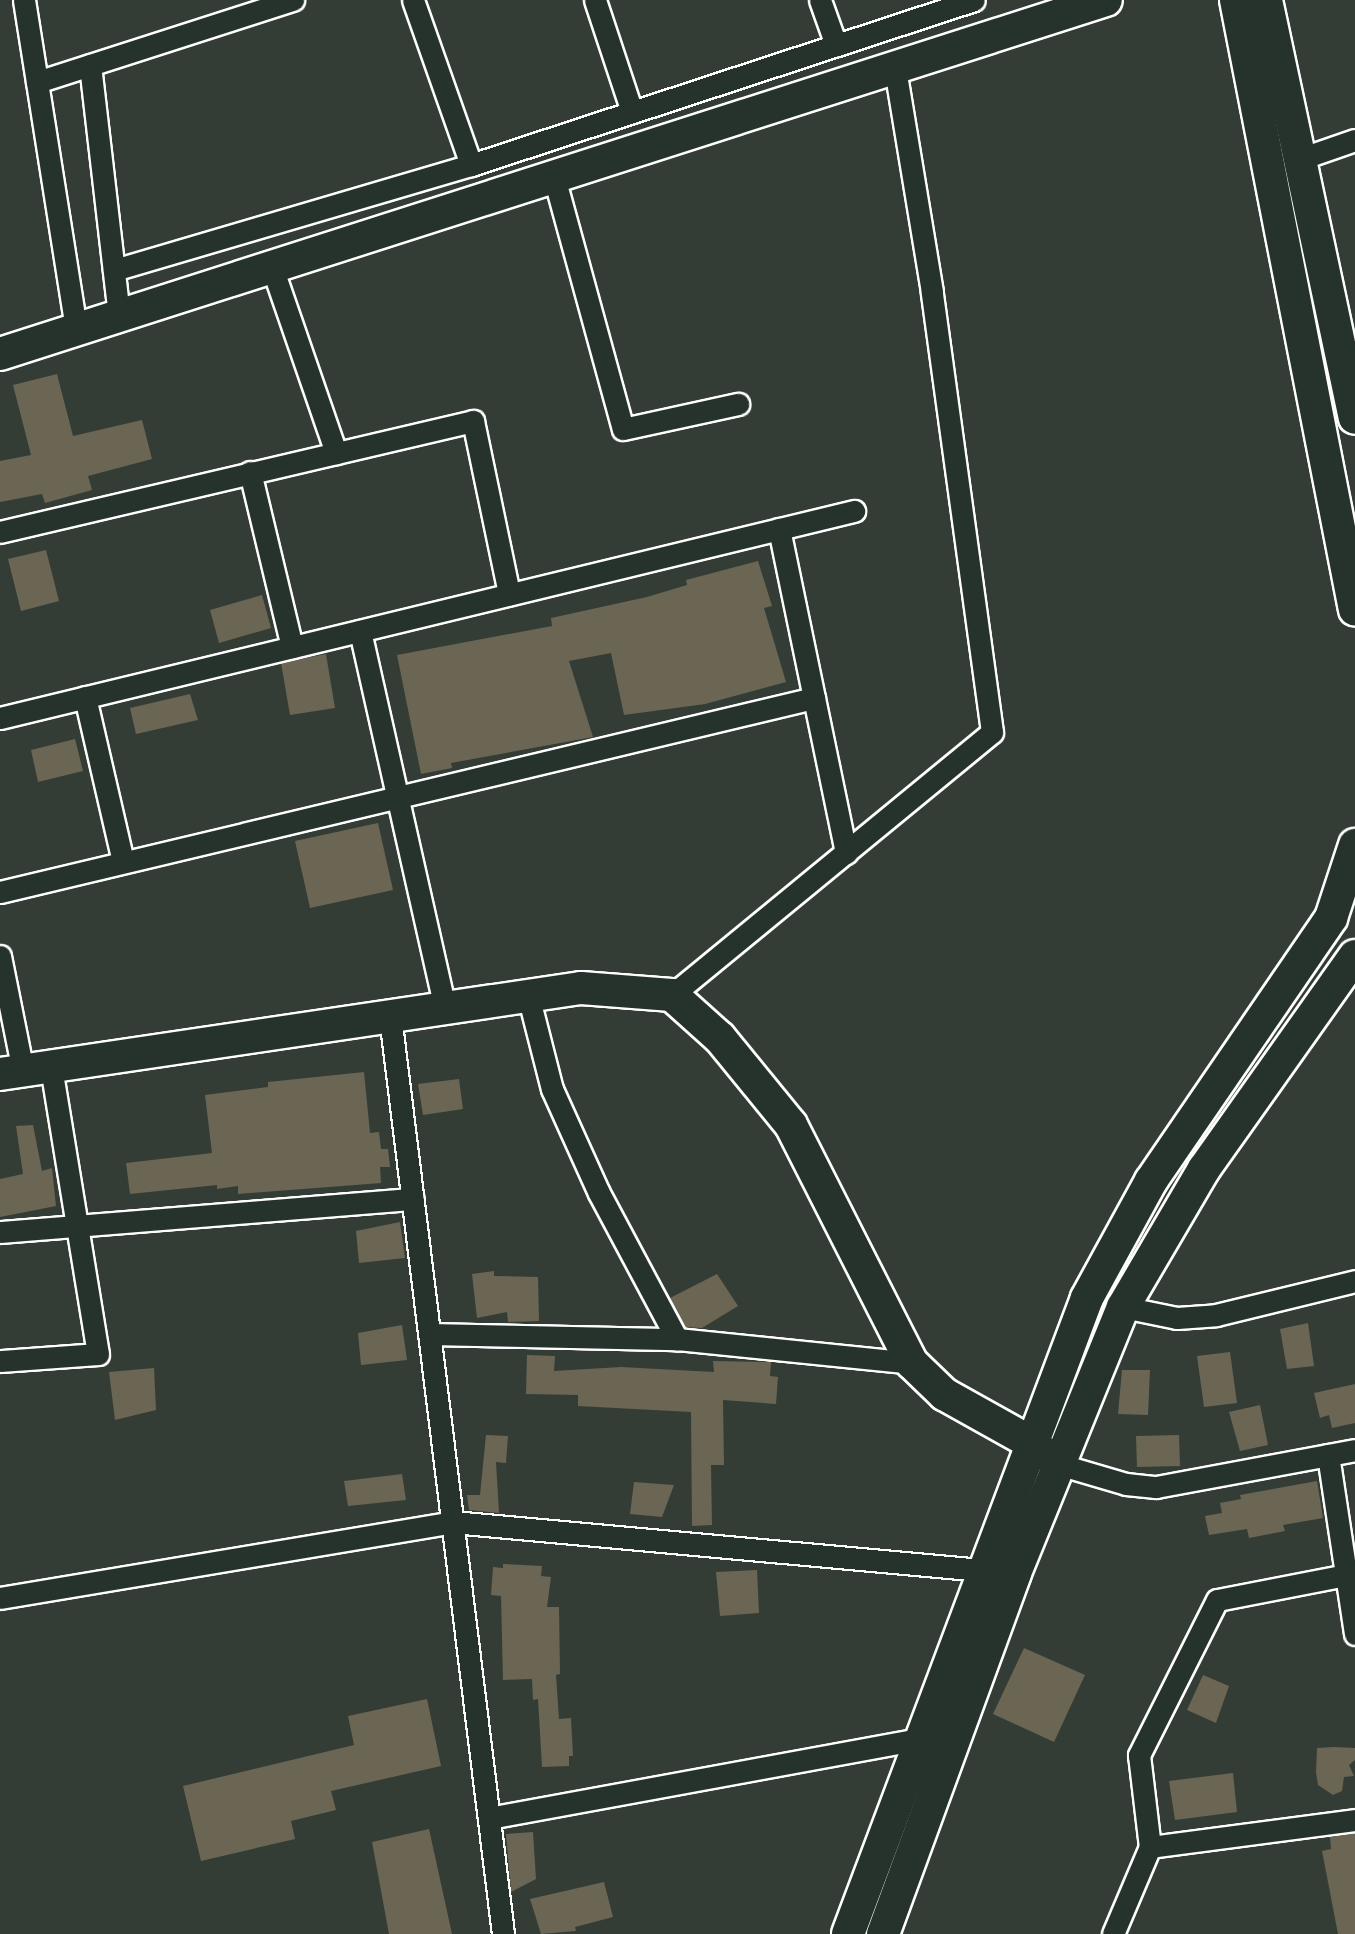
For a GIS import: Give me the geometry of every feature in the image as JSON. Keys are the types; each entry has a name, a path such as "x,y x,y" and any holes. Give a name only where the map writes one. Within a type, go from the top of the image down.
{"main road":[{"path":"0,354 1106,0"},
{"path":"1236,0 1355,610"},
{"path":"1266,0 1355,418"},
{"path":"848,1934 981,1570 1105,1259 1158,1170 1331,918 1355,845"},
{"path":"883,1934 1058,1464 1123,1307 1204,1169 1355,956"},
{"path":"24,1070 581,988 672,995 720,1038 790,1125 912,1363 944,1394 1030,1442 1058,1464"}],"street":[{"path":"24,0 76,329"},
{"path":"37,82 293,0"},
{"path":"413,0 471,165"},
{"path":"596,0 632,112"},
{"path":"820,0 836,45"},
{"path":"114,270 471,165 974,0"},
{"path":"90,65 119,316"},
{"path":"672,995 992,732 932,292 895,69"},
{"path":"1300,159 1355,140"},
{"path":"554,177 623,429 738,404"},
{"path":"272,267 336,453"},
{"path":"0,532 473,421 509,594"},
{"path":"250,472 292,647"},
{"path":"0,718 854,511"},
{"path":"779,529 846,853"},
{"path":"360,631 445,1008"},
{"path":"85,697 123,862"},
{"path":"0,892 814,698"},
{"path":"0,956 24,1070 77,1224 98,1353 0,1361"},
{"path":"528,995 552,1089 599,1193 677,1339"},
{"path":"390,1016 503,1934"},
{"path":"0,1232 413,1199"},
{"path":"1123,1307 1177,1318 1216,1315 1355,1281"},
{"path":"429,1334 677,1339 912,1363"},
{"path":"1058,1464 1126,1484 1156,1487 1355,1450"},
{"path":"1328,1455 1355,1634"},
{"path":"0,1598 452,1522 981,1570"},
{"path":"1113,1934 1150,1847 1139,1755 1217,1600 1346,1575"},
{"path":"489,1818 918,1739"},
{"path":"1150,1847 1355,1820"}],"building":[{"path":"57,374 73,436 142,420 152,459 88,476 92,490 45,503 42,494 0,502 0,461 31,455 13,385"},
{"path":"46,550 59,601 21,611 8,559"},
{"path":"758,561 772,606 764,608 786,682 705,704 624,715 611,653 569,661 593,737 451,763 452,768 421,774 397,655 552,626 551,618 647,597 687,585 686,580"},
{"path":"262,595 271,628 219,643 210,610"},
{"path":"326,654 335,708 290,715 281,663"},
{"path":"190,694 198,720 136,734 130,708"},
{"path":"75,739 83,771 38,782 31,750"},
{"path":"378,823 393,890 310,908 295,841"},
{"path":"364,1072 370,1133 379,1132 381,1149 388,1149 390,1167 380,1167 381,1183 238,1194 238,1186 217,1189 217,1185 130,1194 126,1163 212,1153 205,1095 268,1087 268,1082"},
{"path":"459,1079 463,1109 423,1115 418,1084"},
{"path":"33,1125 42,1171 52,1168 56,1206 0,1217 0,1179 23,1174 16,1126"},
{"path":"400,1222 405,1258 359,1263 356,1231"},
{"path":"494,1271 494,1276 538,1277 539,1321 508,1322 507,1312 477,1318 472,1274"},
{"path":"717,1274 738,1306 702,1328 685,1327 670,1298"},
{"path":"1308,1323 1314,1366 1287,1369 1280,1329"},
{"path":"402,1325 407,1360 361,1365 358,1333"},
{"path":"1230,1352 1237,1403 1204,1407 1197,1356"},
{"path":"527,1355 555,1356 554,1371 621,1367 714,1372 713,1361 771,1362 770,1376 778,1377 776,1404 723,1400 724,1465 711,1465 712,1525 692,1526 691,1412 578,1406 578,1395 526,1394"},
{"path":"154,1368 156,1410 115,1420 109,1372"},
{"path":"1122,1370 1150,1370 1148,1415 1118,1414"},
{"path":"1355,1384 1355,1423 1332,1428 1329,1415 1320,1418 1314,1393"},
{"path":"1260,1405 1268,1445 1240,1451 1229,1412"},
{"path":"486,1435 508,1436 506,1463 496,1462 499,1513 469,1510 467,1495 480,1495"},
{"path":"1179,1435 1180,1466 1137,1467 1136,1436"},
{"path":"402,1474 406,1500 348,1506 344,1481"},
{"path":"1317,1481 1323,1518 1283,1525 1285,1531 1249,1538 1247,1529 1209,1535 1205,1516 1222,1513 1220,1503 1241,1499 1240,1495"},
{"path":"634,1482 674,1485 662,1517 630,1514"},
{"path":"503,1564 542,1566 541,1576 551,1577 547,1607 559,1607 560,1674 556,1675 559,1719 571,1718 573,1756 569,1756 569,1766 542,1767 538,1699 533,1700 532,1679 503,1680 501,1596 491,1595 493,1567 503,1568"},
{"path":"757,1570 759,1613 720,1616 716,1572"},
{"path":"1024,1648 1085,1675 1054,1742 993,1714"},
{"path":"1203,1675 1229,1686 1216,1723 1187,1710"},
{"path":"427,1699 441,1766 331,1791 336,1810 291,1821 295,1839 201,1861 183,1786 354,1745 348,1716"},
{"path":"1317,1748 1355,1748 1355,1760 1349,1765 1354,1776 1344,1777 1342,1791 1333,1795 1318,1785 1316,1772"},
{"path":"1233,1773 1237,1812 1175,1820 1169,1781"},
{"path":"429,1829 452,1934 389,1934 372,1842"},
{"path":"533,1832 536,1879 511,1892 506,1834"},
{"path":"1355,1833 1355,1934 1338,1934 1322,1851 1331,1849 1330,1837"},
{"path":"604,1882 613,1917 575,1927 576,1931 541,1934 530,1899"}]}
